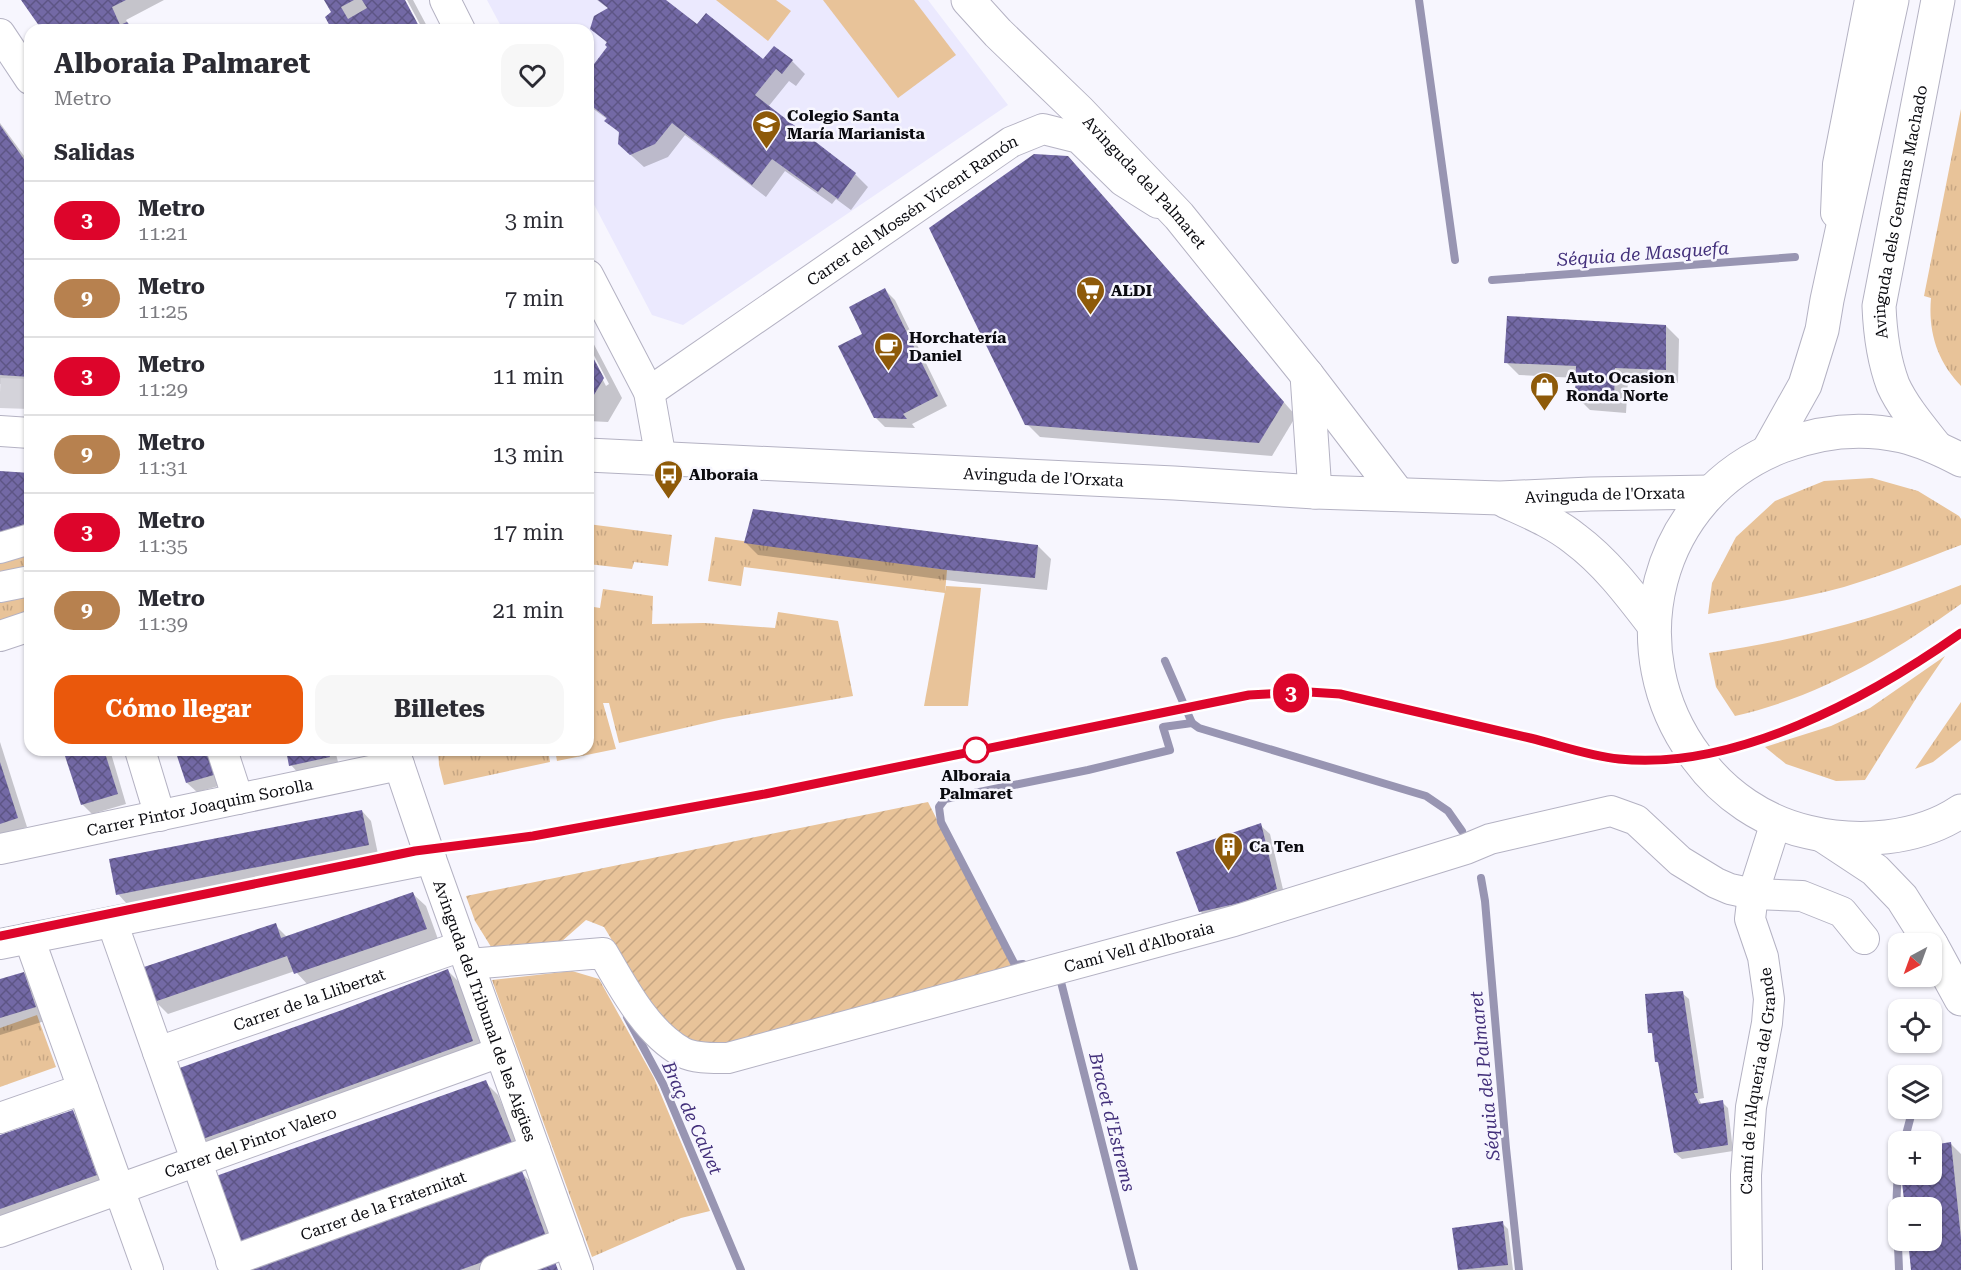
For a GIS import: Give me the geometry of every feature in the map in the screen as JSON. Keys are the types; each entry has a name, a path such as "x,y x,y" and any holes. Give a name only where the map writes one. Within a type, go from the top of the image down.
{"main road":[{"name":"Avinguda del Palmaret","path":"968,0 998,33 1079,111 1179,216 1307,375 1398,494"},
{"path":"1768,451 1805,385 1822,330 1892,0"},
{"name":"Avinguda dels Germans Machado","path":"1938,0 1879,306 1884,347 1894,385 1917,422 1948,453"},
{"path":"1307,375 1315,492"},
{"path":"1948,453 1903,436 1834,432 1800,439 1768,451 1737,469 1710,492 1695,511 1670,553 1656,600 1653,624 1655,664 1665,703 1682,739 1706,772 1736,799 1776,822 1824,836 1858,839 1892,836 1925,828 1961,811"},
{"name":"Avinguda de l'Orxata","path":"594,455 1163,482 1315,492 1500,498 1710,492"},
{"name":"Avinguda de l'Orxata","path":"1500,498 1542,517 1580,543 1620,581 1653,624"},
{"path":"1824,836 1875,870 1902,898 1924,933"},
{"path":"1942,965 1961,999"}],"street":[{"path":"445,0 457,24"},
{"path":"1833,279 1838,164 1870,0"},
{"path":"0,34 24,70"},
{"name":"Carrer del Mossén Vicent Ramón","path":"649,392 1011,142 1043,129 1079,138 1123,181 1179,216"},
{"path":"594,287 649,392 661,459"},
{"path":"0,431 24,433"},
{"path":"0,548 24,540"},
{"path":"0,587 24,582"},
{"path":"0,636 24,628"},
{"path":"142,756 160,816"},
{"path":"224,756 238,799"},
{"name":"Carrer Pintor Joaquim Sorolla","path":"0,849 238,799 397,758"},
{"name":"Avinguda del Tribunal de les Aigües","path":"397,758 578,1270"},
{"name":"Camí Vell d'Alboraia","path":"465,955 603,953 635,1007 663,1038 683,1053 703,1058 728,1058 1234,921 1466,849 1490,839 1611,811 1636,820 1680,861 1716,883 1753,894"},
{"path":"1776,822 1753,894 1802,896 1842,912 1864,939"},
{"path":"0,944 431,859"},
{"name":"Camí de l'Alqueria del Grande","path":"1747,1270 1746,1175 1751,1107 1767,1023 1769,999 1763,957 1750,918 1753,894"},
{"path":"112,922 233,1265"},
{"path":"29,938 148,1270"},
{"name":"Carrer de la Llibertat","path":"158,1052 465,955"},
{"name":"Carrer del Pintor Valero","path":"0,1232 500,1052"},
{"path":"0,1118 83,1089"},
{"name":"Carrer de la Fraternitat","path":"233,1265 535,1150"},
{"path":"495,1270 568,1242"}],"shaded area":[{"name":"Colegio Santa María Marianista","path":"487,0 928,0 1008,105 683,325 652,315 594,204 594,24 500,24"}],"green space":[{"path":"716,0 776,0 791,11 768,41"},
{"path":"823,0 914,0 956,55 898,98"},
{"path":"1961,109 1961,386 1940,356 1931,323 1931,298 1924,296"},
{"path":"1872,478 1918,491 1959,516 1961,545 1844,587 1793,599 1708,614 1712,583 1736,537 1775,501 1824,481"},
{"path":"594,525 672,535 668,566 634,562 632,569 594,565"},
{"path":"715,537 947,570 945,593 744,567 741,586 708,581"},
{"path":"24,548 24,637 0,645 0,554"},
{"path":"1961,585 1961,604 1881,657 1826,685 1766,708 1735,716 1716,687 1709,653 1773,642 1837,627 1900,608"},
{"path":"946,586 981,588 968,706 924,706"},
{"path":"603,589 653,596 652,624 704,623 775,628 778,612 838,621 853,696 723,719 619,743 609,703 603,703 616,749 594,753 594,607 600,608"},
{"path":"1945,656 1865,780 1836,781 1786,764 1765,747 1831,726 1870,708"},
{"path":"1961,702 1961,740 1933,762 1915,769"},
{"path":"438,756 549,756 550,762 444,785"},
{"path":"556,756 582,756 557,761"},
{"path":"928,802 1012,967 741,1044 692,1045 660,1019 604,927 586,920 561,942 493,950 475,921 466,896"},
{"path":"572,971 599,979 654,1078 710,1211 681,1218 592,1257 492,980"},
{"path":"37,1015 56,1067 0,1087 0,1028"}],"building":[{"path":"21,0 126,0 112,7 120,24 38,24"},
{"path":"324,0 354,0 341,7 348,19 367,8 362,0 405,0 418,24 329,24 325,17 331,12"},
{"path":"598,0 666,0 697,24 706,13 763,59 774,46 793,60 782,74 776,69 755,95 856,173 838,199 822,187 818,192 772,159 752,185 672,123 655,144 630,155 618,144 619,132 604,121 607,118 594,108 594,64 607,47 605,45 607,42 594,32 594,24 592,24 594,16 608,8"},
{"path":"0,125 24,159 24,377 0,375"},
{"name":"ALDI","path":"1034,154 1068,156 1284,402 1259,443 1025,425 929,228"},
{"name":"Horchatería Daniel","path":"885,288 938,396 903,414 907,419 874,418 838,346 862,334 849,307"},
{"path":"1507,316 1666,325 1666,370 1615,368 1614,400 1575,398 1576,366 1504,363"},
{"path":"594,359 604,378 594,395"},
{"path":"0,471 24,473 24,530 0,537"},
{"path":"753,509 1038,545 1035,578 947,570 744,543"},
{"path":"65,756 106,756 118,794 81,805"},
{"path":"177,756 219,756 224,772 186,783"},
{"path":"287,756 330,757 289,766"},
{"path":"0,762 18,818 0,824"},
{"path":"362,810 369,845 116,895 109,859"},
{"name":"Ca Ten","path":"1261,823 1277,889 1240,903 1199,912 1176,852"},
{"path":"413,892 427,929 294,974 287,956 154,1002 141,968 276,923 281,938"},
{"path":"448,969 473,1041 200,1140 174,1070 342,1010"},
{"path":"24,972 36,1007 0,1018 0,979"},
{"path":"1683,991 1698,1093 1694,1093 1699,1104 1723,1100 1728,1145 1674,1153 1658,1062 1655,1062 1652,1033 1648,1033 1645,994"},
{"path":"486,1080 513,1145 240,1243 216,1176"},
{"path":"73,1110 97,1175 0,1209 0,1135"},
{"path":"1951,1142 1961,1238 1961,1270 1911,1270 1909,1251 1942,1251 1942,1197 1904,1197 1902,1185 1942,1185 1942,1143"},
{"path":"522,1171 547,1239 460,1270 247,1270"},
{"path":"1503,1221 1508,1265 1458,1270 1452,1228"},
{"path":"555,1262 558,1270 534,1270"}],"waterway":[{"name":"Séquia de Masquefa","path":"1419,0 1455,260"},
{"name":"Séquia de Masquefa","path":"1492,280 1795,257"},
{"name":"Séquia del Palmaret","path":"1165,661 1192,723 1199,728 1426,796 1448,811 1462,831"},
{"name":"Bracet d'Estrems","path":"1023,964 1015,965 941,822 939,807 945,799 1088,770 1170,750 1163,727 1192,723"},
{"name":"Séquia del Palmaret","path":"1481,878 1519,1270"},
{"name":"Bracet d'Estrems","path":"1061,982 1134,1270"},
{"name":"Braç de Calvet","path":"627,1017 663,1084 741,1270"},
{"name":"Séquia de Masquefa","path":"1907,1131 1910,1119"},
{"name":"Séquia de Masquefa","path":"1898,1185 1899,1270"}],"tunnel":[{"path":"0,393 24,394"}],"metro line":[{"name":"3","path":"0,936 415,851 533,836 765,794 1249,695 1309,692 1340,694 1618,759 1681,758 1740,745 1802,723 1859,698 1961,633"}],"place":[{"name":"Colegio Santa María Marianista","path":"766,150"},
{"name":"ALDI","path":"1090,316"},
{"name":"Horchatería Daniel","path":"888,372"},
{"name":"Auto Ocasion Ronda Norte","path":"1545,412"},
{"name":"Alboraia","path":"668,500"},
{"name":"Alboraia Palmaret","path":"976,750"},
{"name":"Ca Ten","path":"1228,872"}]}
